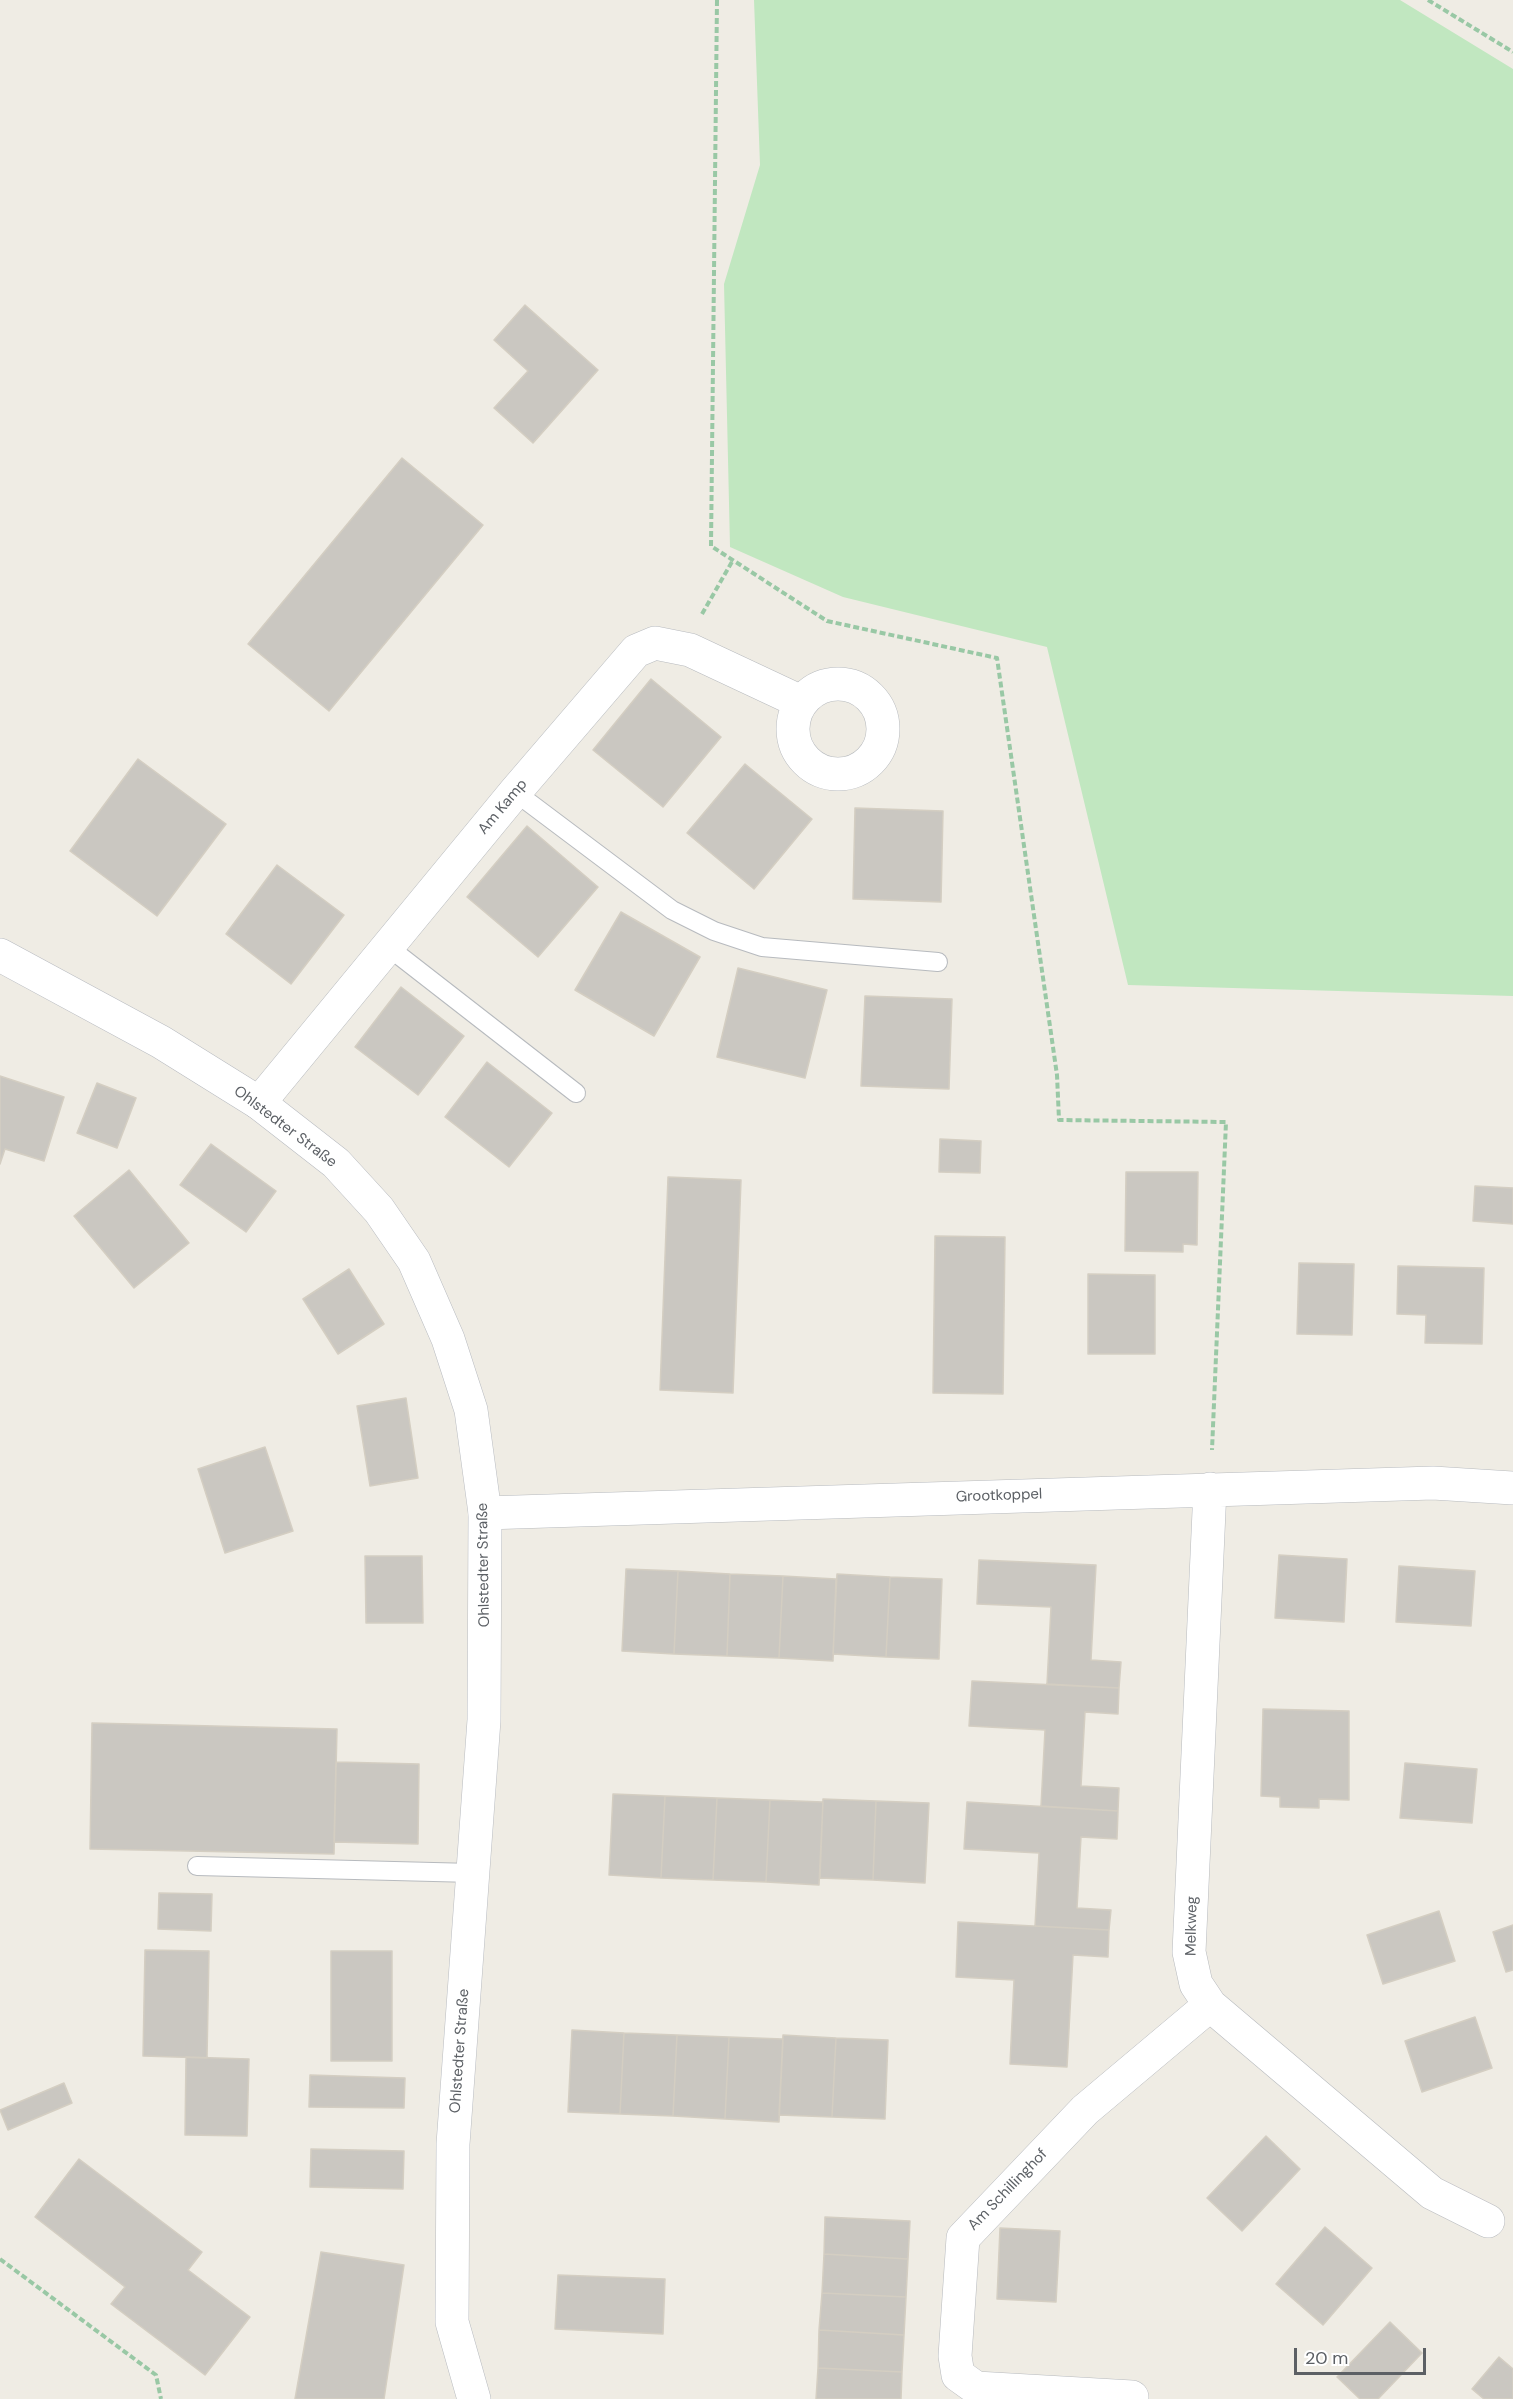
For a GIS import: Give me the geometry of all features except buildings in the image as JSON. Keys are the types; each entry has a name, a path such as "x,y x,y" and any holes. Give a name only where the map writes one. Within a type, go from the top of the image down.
{"street":[{"name":"Am Kamp","path":"259,1103 515,792 636,651 655,643 682,649 801,702"},
{"name":"Ohlstedter Straße","path":"0,955 161,1042 259,1103 336,1163 379,1210 414,1261 448,1339 471,1410 485,1513 484,1720 453,2144 452,2322 474,2399"},
{"name":"Grootkoppel","path":"485,1513 1210,1488 1433,1483 1513,1488"},
{"name":"Melkweg","path":"1210,1488 1190,1952 1196,1984 1210,2005 1431,2193 1488,2221"},
{"name":"Am Schillinghof","path":"1132,2397 976,2388 958,2375 955,2356 963,2238 1084,2110 1210,2005"}],"lane":[{"path":"515,792 672,910 714,931 762,947 938,962"},
{"path":"387,946 576,1093"},
{"path":"197,1866 473,1873"}],"path":[{"path":"717,0 711,546 827,621 998,658 1057,1075 1059,1120 1226,1122 1210,1488"},
{"path":"1428,0 1513,52"},
{"path":"682,649 733,560"},
{"path":"0,2259 156,2375 161,2399"}],"green space":[{"path":"754,0 1400,0 1513,69 1513,996 1128,985 1047,647 843,597 730,547 724,284 760,165"}]}
